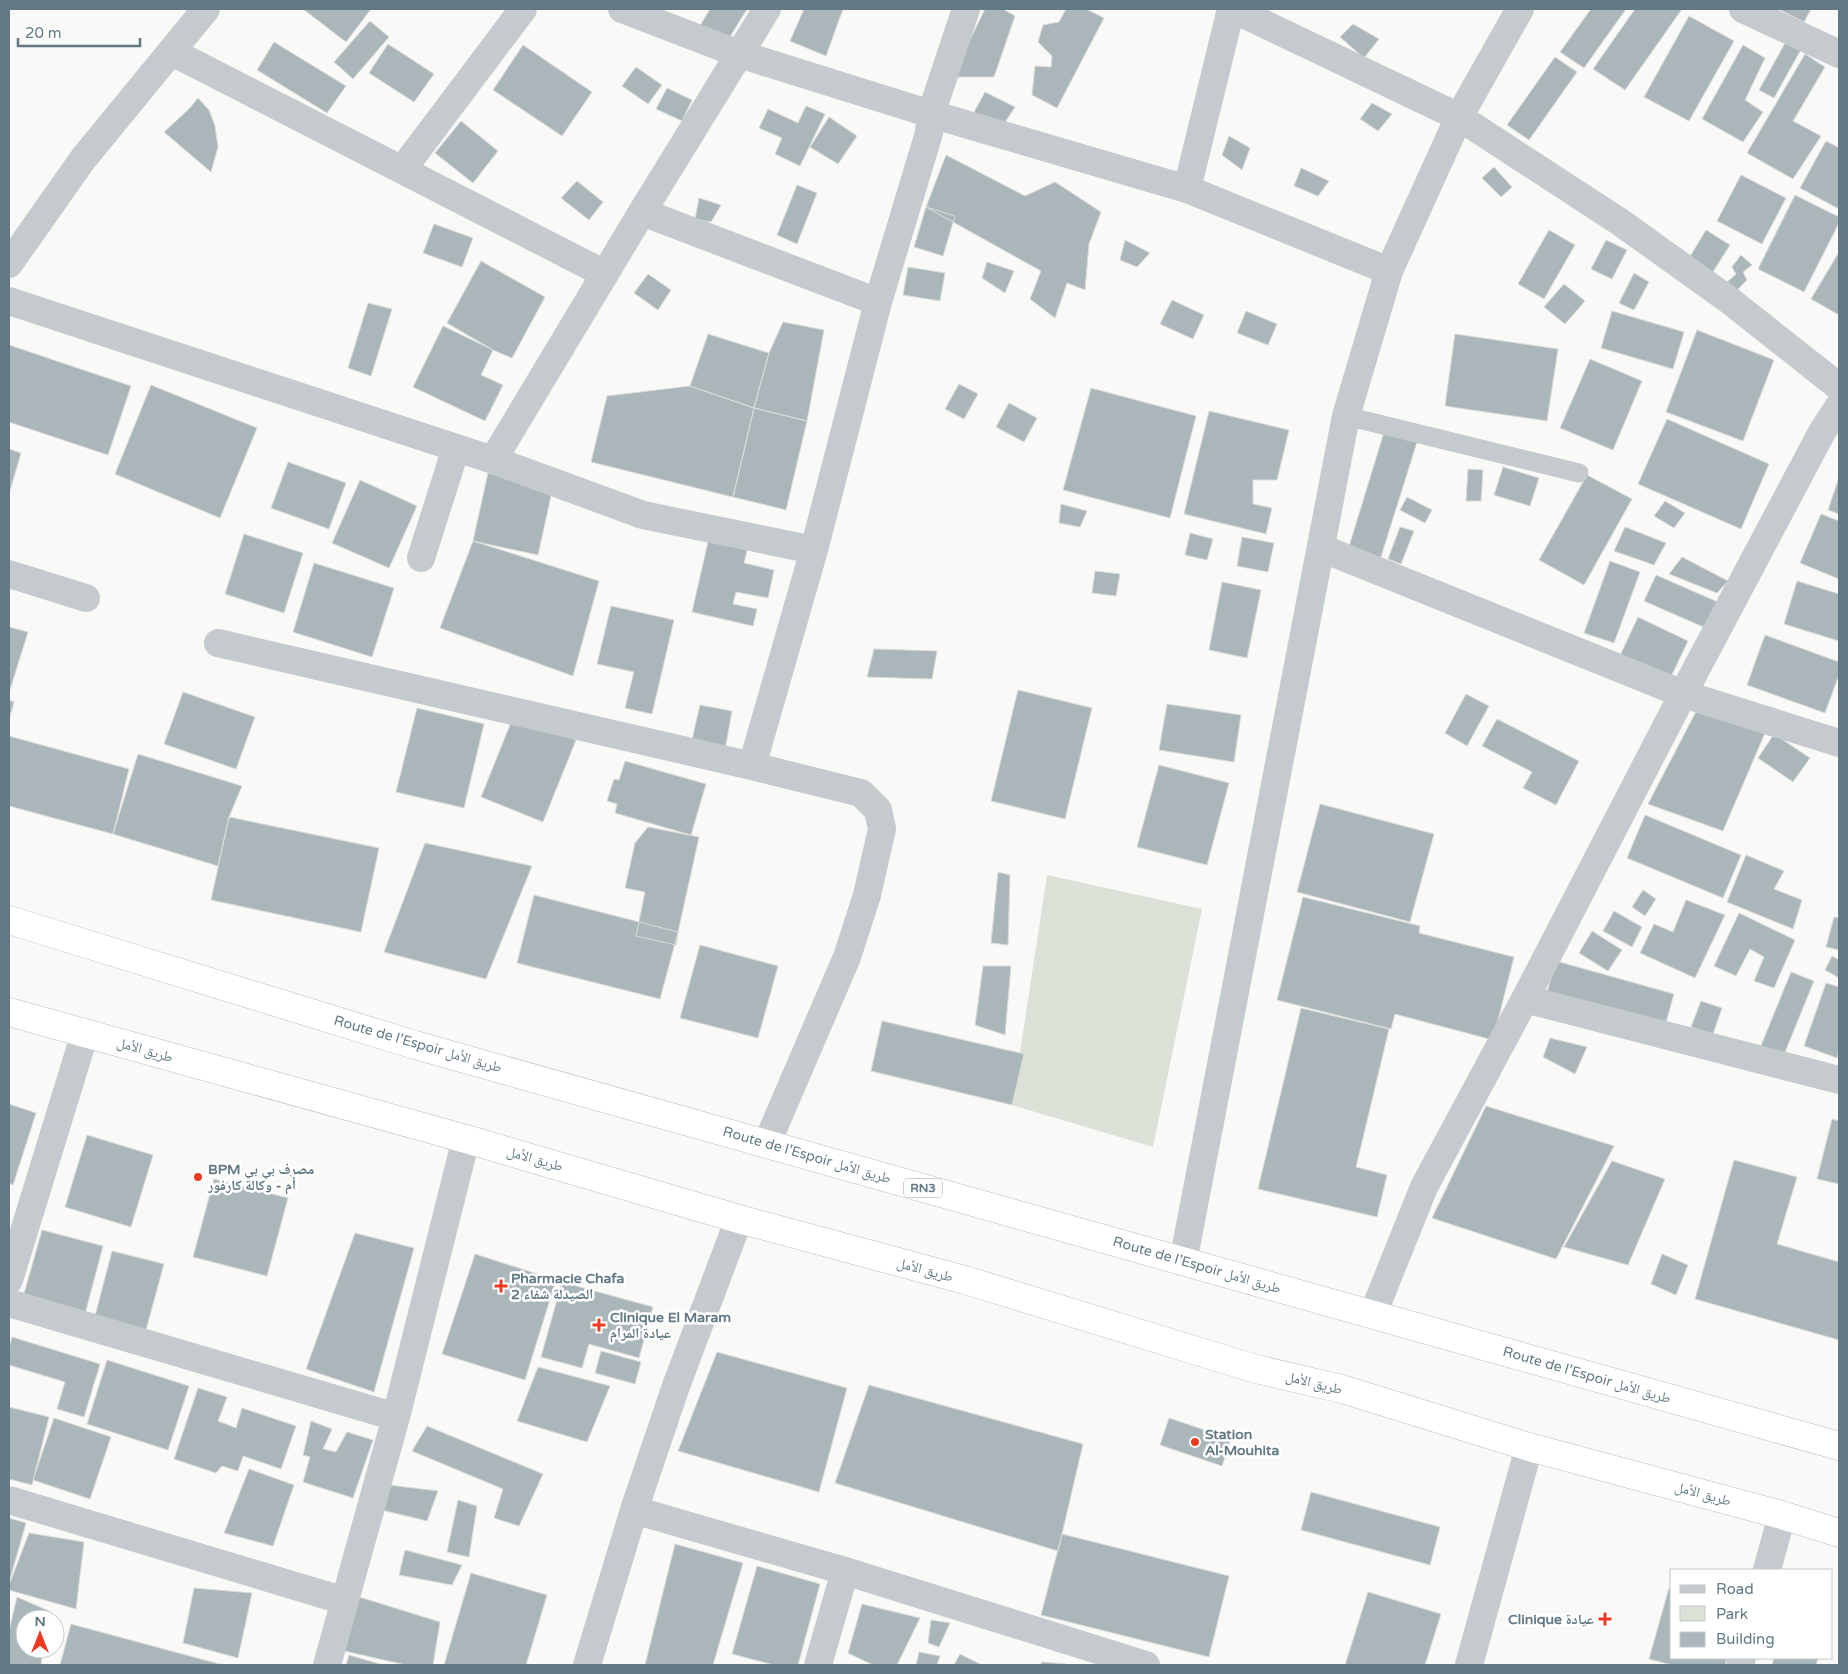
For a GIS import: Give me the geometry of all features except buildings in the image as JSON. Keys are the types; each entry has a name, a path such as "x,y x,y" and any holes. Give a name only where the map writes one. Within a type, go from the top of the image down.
{"highway":[{"name":"Route de l’Espoir طريق الأمل","path":"9,920 415,1045 1839,1446"},
{"name":"طريق الأمل","path":"9,1012 466,1139 739,1219 965,1280 1256,1369 1342,1389 1529,1447 1782,1515 1839,1533"}],"street":[{"path":"9,264 83,159 206,9"},
{"path":"402,170 522,9"},
{"path":"622,9 739,54 931,114 1186,189 1389,272"},
{"path":"494,460 642,212 767,9"},
{"path":"752,766 814,550 878,302 929,133 931,114 966,9"},
{"path":"1186,189 1232,9 1459,117 1620,222 1729,300 1839,387"},
{"path":"1183,1262 1346,416 1389,272 1459,117 1520,9"},
{"path":"1743,9 1839,54"},
{"path":"172,52 605,274"},
{"path":"642,212 878,302"},
{"path":"9,301 494,460 643,515 814,550"},
{"path":"1373,1314 1424,1187 1525,999 1683,694 1822,432 1839,406"},
{"path":"421,558 456,448"},
{"path":"1321,548 1683,694 1839,743"},
{"path":"9,574 86,598"},
{"path":"218,643 752,766 861,793 878,810 882,829 867,895 847,957 767,1143"},
{"path":"1525,999 1839,1080"},
{"path":"9,1280 85,1033"},
{"path":"327,1665 396,1417 466,1139"},
{"path":"587,1665 634,1510 676,1386 739,1219"},
{"path":"9,1303 396,1417"},
{"path":"1469,1665 1529,1447"},
{"path":"9,1500 345,1601"},
{"path":"634,1510 845,1572 1088,1657 1146,1665"},
{"path":"1767,1569 1782,1515"},
{"path":"818,1665 845,1572"}],"lane":[{"path":"1346,416 1579,473"}],"green space":[{"path":"1047,875 1202,909 1153,1147 1012,1105"}],"place":[{"name":"BPM مصرف بي بي أم - وكالة كارفور","path":"198,1177"},
{"name":"Pharmacie Chafa 2 الصيدلة شفاء","path":"501,1286"},
{"name":"Clinique El Maram عيادة المرام","path":"599,1325"},
{"name":"Station Al-Mouhita","path":"1195,1442"},
{"name":"Clinique عيادة","path":"1605,1619"}]}
